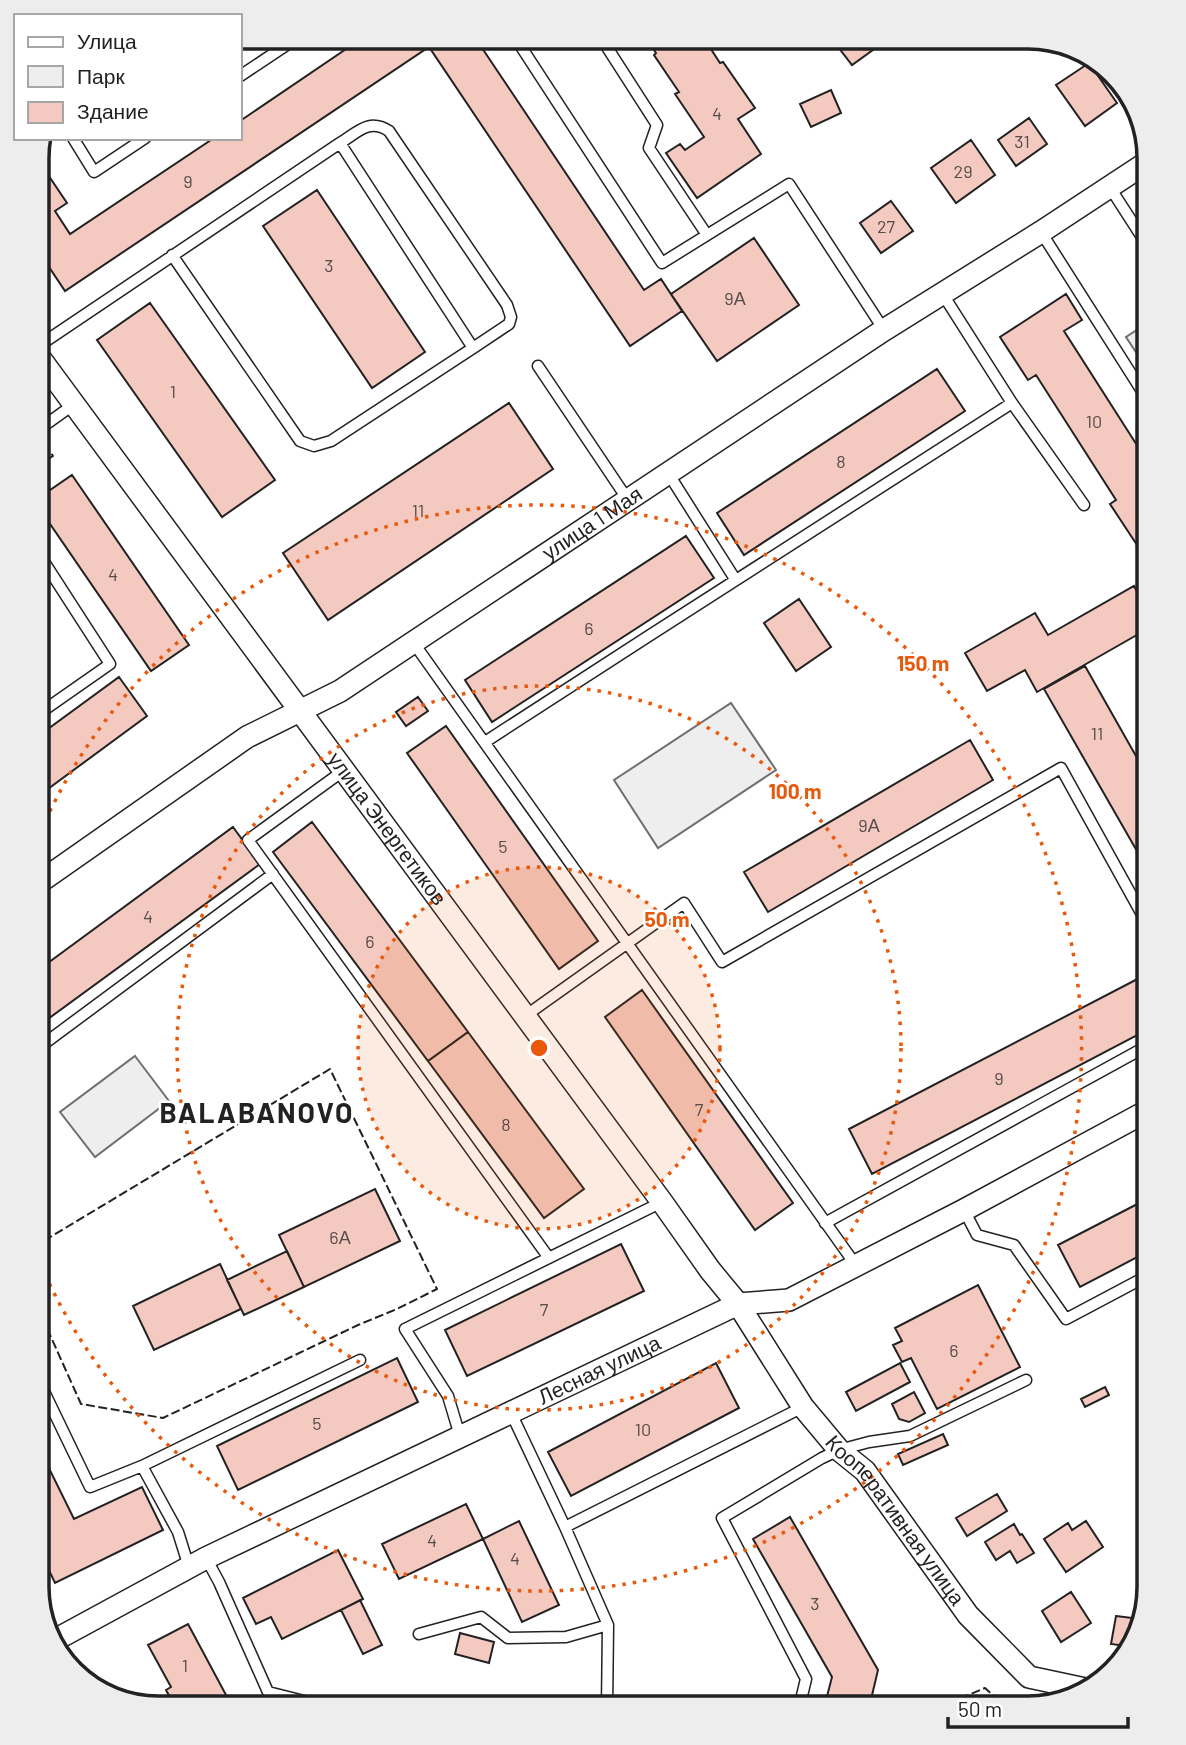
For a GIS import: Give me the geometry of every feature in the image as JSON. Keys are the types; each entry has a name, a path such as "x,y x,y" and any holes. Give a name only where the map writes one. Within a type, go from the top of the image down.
{"street":[{"name":"улица 1 Мая","path":"49,876 247,737 340,691 884,330 1137,168"},
{"name":"улица Энергетиков","path":"49,371 710,1270 738,1304"},
{"name":"Лесная улица","path":"62,1638 198,1563 738,1304 789,1300 1137,1116"},
{"name":"Кооперативная улица","path":"738,1304 803,1407 839,1450 865,1471 968,1615 1029,1677 1073,1686"}],"lane":[{"path":"242,75 280,49"},
{"path":"523,49 662,263 789,184 884,330"},
{"path":"608,49 657,125 649,148 707,235"},
{"path":"49,339 172,255 369,125 380,125 389,131 507,305 511,317 509,324 331,441 314,446 300,441 172,255"},
{"path":"74,140 94,172 142,140"},
{"path":"340,143 472,348"},
{"path":"1109,186 1137,229"},
{"path":"1041,232 1137,383"},
{"path":"942,293 1012,403 1084,505"},
{"path":"538,366 628,500"},
{"path":"485,742 1012,403"},
{"path":"49,422 73,405"},
{"path":"668,473 735,579"},
{"path":"49,570 110,664 49,707"},
{"path":"414,642 855,1264"},
{"path":"525,1016 684,904 722,962 1061,768 1137,905"},
{"path":"344,771 248,840 549,1258"},
{"path":"49,1040 273,874"},
{"path":"825,1223 1137,1052"},
{"path":"460,1436 448,1396 405,1329 662,1202"},
{"path":"964,1209 977,1235 1014,1245 1066,1319 1137,1281"},
{"path":"49,1402 90,1487 142,1466 360,1360"},
{"path":"802,1696 806,1679 722,1518 839,1450 910,1436 1026,1380"},
{"path":"565,1527 803,1407"},
{"path":"511,1413 608,1625 607,1696"},
{"path":"142,1466 198,1563 219,1582 268,1692 284,1696"},
{"path":"419,1634 481,1617 508,1638 566,1637 608,1625"}],"green space":[{"path":"1137,330 1137,354 1126,337"},
{"path":"731,703 776,770 658,848 614,780"},
{"path":"135,1056 169,1101 95,1157 60,1112"}],"building":[{"path":"346,49 426,49 65,291 49,267 49,176 67,203 55,211 70,234 211,140 242,140 242,120"},
{"path":"430,49 483,49 644,290 661,279 682,311 630,346"},
{"path":"653,49 711,49 755,108 738,119 761,154 697,198 666,153 680,144 685,150 704,137 675,94 679,92 654,55 656,53"},
{"path":"840,49 874,49 852,65"},
{"path":"1086,65 1096,73 1117,103 1085,126 1056,85"},
{"path":"831,90 841,113 811,127 800,104"},
{"path":"1029,118 1047,144 1016,166 998,140"},
{"path":"971,140 995,175 956,203 931,168"},
{"path":"317,190 425,352 372,388 263,226"},
{"path":"891,201 913,231 881,253 860,223"},
{"path":"754,238 799,305 717,361 671,294"},
{"path":"1066,294 1082,320 1064,331 1137,445 1137,545 1110,504 1116,500 1036,375 1028,380 1000,337"},
{"path":"150,303 275,480 222,517 97,340"},
{"path":"937,369 965,411 744,555 717,513"},
{"path":"509,403 553,469 328,620 283,553"},
{"path":"72,475 189,645 151,671 49,522 49,491"},
{"path":"686,536 714,578 492,722 465,680"},
{"path":"1134,586 1137,592 1137,635 1037,692 1025,670 987,691 965,653 1035,613 1048,635"},
{"path":"799,599 831,647 796,671 764,623"},
{"path":"1085,666 1137,758 1137,851 1044,689"},
{"path":"119,677 147,716 49,788 49,728"},
{"path":"418,697 428,711 406,726 396,712"},
{"path":"446,726 598,941 559,969 407,753"},
{"path":"970,740 993,780 768,912 744,872"},
{"path":"312,822 468,1032 428,1061 273,852"},
{"path":"233,827 260,864 49,1018 49,962"},
{"path":"1137,979 1137,1035 872,1174 849,1129"},
{"path":"642,990 793,1203 755,1230 605,1017"},
{"path":"468,1032 584,1189 544,1218 428,1061"},
{"path":"375,1189 400,1241 304,1287 279,1235"},
{"path":"1137,1204 1137,1257 1080,1287 1058,1245"},
{"path":"621,1244 644,1291 467,1376 445,1330"},
{"path":"287,1251 304,1287 244,1315 227,1280"},
{"path":"220,1264 241,1309 154,1350 133,1306"},
{"path":"978,1285 1020,1367 937,1409 911,1358 902,1362 893,1345 902,1341 895,1328"},
{"path":"397,1358 418,1402 238,1490 217,1446"},
{"path":"716,1363 739,1408 571,1496 548,1452"},
{"path":"900,1363 910,1382 856,1411 846,1392"},
{"path":"1105,1387 1109,1395 1085,1407 1081,1399"},
{"path":"914,1392 925,1413 909,1422 899,1419 892,1404"},
{"path":"943,1434 948,1445 903,1465 898,1454"},
{"path":"49,1468 74,1519 142,1487 163,1530 55,1583 49,1570"},
{"path":"997,1494 1007,1511 967,1536 956,1518"},
{"path":"466,1504 483,1539 399,1579 382,1544"},
{"path":"790,1517 878,1670 872,1696 827,1696 832,1677 753,1539"},
{"path":"519,1521 559,1605 522,1622 483,1539"},
{"path":"1086,1521 1103,1547 1066,1572 1044,1539 1068,1523 1072,1530"},
{"path":"1014,1524 1034,1553 1017,1563 1010,1551 996,1560 985,1542"},
{"path":"338,1550 363,1599 282,1639 271,1617 256,1624 243,1598"},
{"path":"1071,1592 1091,1623 1061,1642 1042,1611"},
{"path":"360,1600 382,1645 363,1654 341,1610"},
{"path":"1116,1616 1132,1618 1120,1645 1111,1644"},
{"path":"188,1624 227,1696 169,1696 166,1690 171,1687 148,1645"},
{"path":"460,1633 494,1642 489,1663 455,1654"}],"fence":[{"path":"49,450 53,456 49,458"},
{"path":"49,1238 330,1069 437,1289 163,1418 81,1404 49,1333"},
{"path":"966,1696 985,1688 994,1696"}],"district":[{"name":"BALABANOVO","path":"257,1113"}]}
